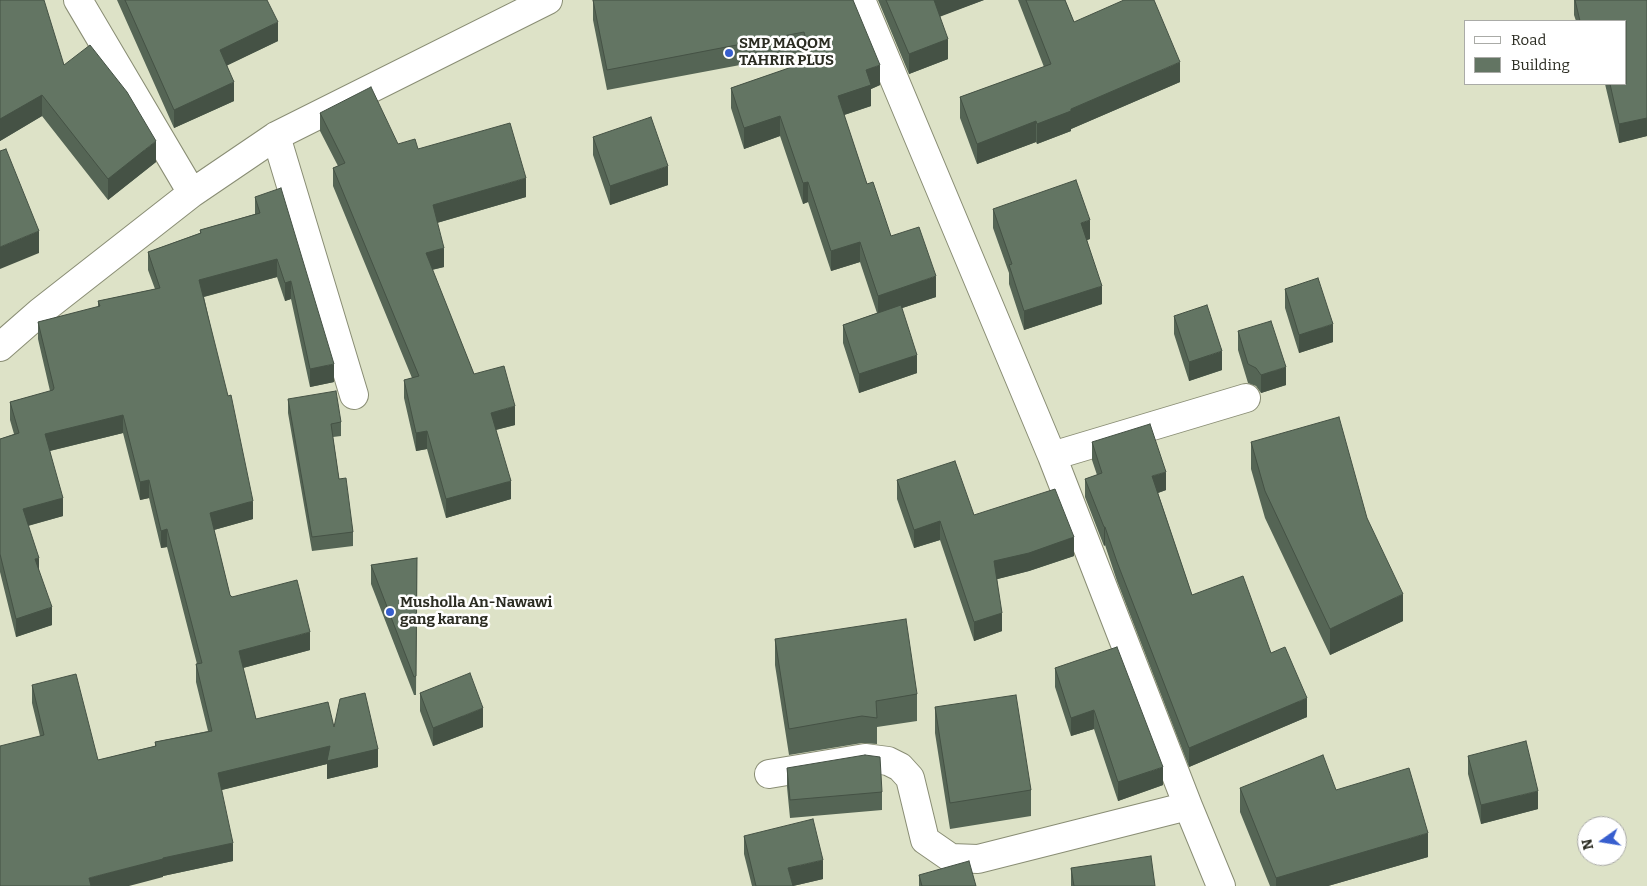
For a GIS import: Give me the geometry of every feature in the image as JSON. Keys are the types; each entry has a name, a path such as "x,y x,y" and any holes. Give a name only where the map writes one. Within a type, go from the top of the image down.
{"street":[{"path":"78,0 192,193"},
{"path":"0,347 40,312 192,193 276,136 548,0"},
{"path":"861,0 1052,456 1221,886"},
{"path":"276,136 354,394"},
{"path":"1052,456 1246,398"},
{"path":"769,774 865,758 888,761 900,767 910,778 925,840 951,858 978,859 1188,806"}],"building":[{"path":"0,0 44,0 64,65 90,45 127,92 156,141 108,179 42,95 0,119"},
{"path":"125,0 267,0 278,22 220,50 234,82 174,110"},
{"path":"593,0 853,0 880,65 866,70 871,85 838,96 867,184 873,182 891,236 919,227 936,276 878,296 860,242 831,251 808,182 803,183 780,116 744,128 731,88 812,60 804,32 607,70"},
{"path":"886,0 934,0 948,39 909,54"},
{"path":"1026,0 1065,0 1074,22 1124,0 1154,0 1180,62 1071,109 1071,111 1037,124 1036,121 977,144 960,97 1051,64"},
{"path":"1575,0 1647,0 1647,118 1619,124 1610,85 1627,85 1627,20 1580,20"},
{"path":"371,87 398,144 415,139 418,149 510,123 526,178 433,205 444,248 426,253 474,374 504,366 515,406 491,413 511,481 446,499 427,431 416,433 404,380 419,376 333,168 345,163 320,113"},
{"path":"651,117 668,166 610,186 593,137"},
{"path":"6,149 39,231 0,247 0,151"},
{"path":"1076,180 1090,220 1081,223 1102,286 1024,311 1009,265 1012,264 993,209"},
{"path":"281,188 334,364 310,369 291,281 285,283 277,259 199,280 228,396 231,395 253,501 210,513 230,595 232,597 297,580 310,632 239,651 256,719 328,702 334,727 340,699 365,693 378,749 327,761 330,746 218,773 233,843 163,858 89,878 91,886 0,886 0,746 44,735 32,685 76,674 98,760 156,746 155,742 212,731 196,664 202,663 167,529 161,531 149,480 140,482 123,415 45,434 63,498 23,509 39,558 35,559 52,607 16,619 0,554 0,439 19,433 10,402 53,390 54,388 38,322 100,306 98,301 160,288 148,252 201,233 200,230 260,213 255,197"},
{"path":"1318,278 1333,324 1299,335 1285,289"},
{"path":"901,305 917,355 859,374 843,325"},
{"path":"1207,305 1222,351 1189,362 1174,316"},
{"path":"1271,321 1286,367 1261,375 1256,368 1248,364 1238,331"},
{"path":"336,391 341,422 331,424 339,479 346,478 353,532 312,537 288,399"},
{"path":"1339,417 1367,518 1403,594 1330,629 1265,491 1251,442"},
{"path":"1150,424 1166,472 1152,476 1192,595 1243,576 1271,653 1285,647 1307,698 1189,748 1085,479 1102,473 1092,442"},
{"path":"955,461 974,515 1055,489 1074,537 1029,553 994,561 1002,613 974,622 940,521 914,530 897,480"},
{"path":"417,558 416,676 414,677 371,565"},
{"path":"906,619 917,694 876,701 877,718 862,716 789,729 775,639"},
{"path":"1117,647 1163,767 1118,782 1094,710 1071,718 1055,668"},
{"path":"470,673 483,708 433,728 420,693"},
{"path":"1016,695 1031,790 950,803 935,707"},
{"path":"1526,741 1538,791 1481,805 1468,756"},
{"path":"865,755 880,757 882,792 790,800 787,768"},
{"path":"1323,755 1336,790 1409,768 1428,833 1276,878 1240,788"},
{"path":"813,819 823,860 788,868 793,886 756,886 744,836"},
{"path":"1151,856 1155,886 1074,886 1071,868"},
{"path":"969,861 976,886 922,886 919,875"}],"place":[{"name":"SMP MAQOM TAHRIR PLUS","path":"729,53"},
{"name":"Musholla An-Nawawi gang karang","path":"390,612"}]}
